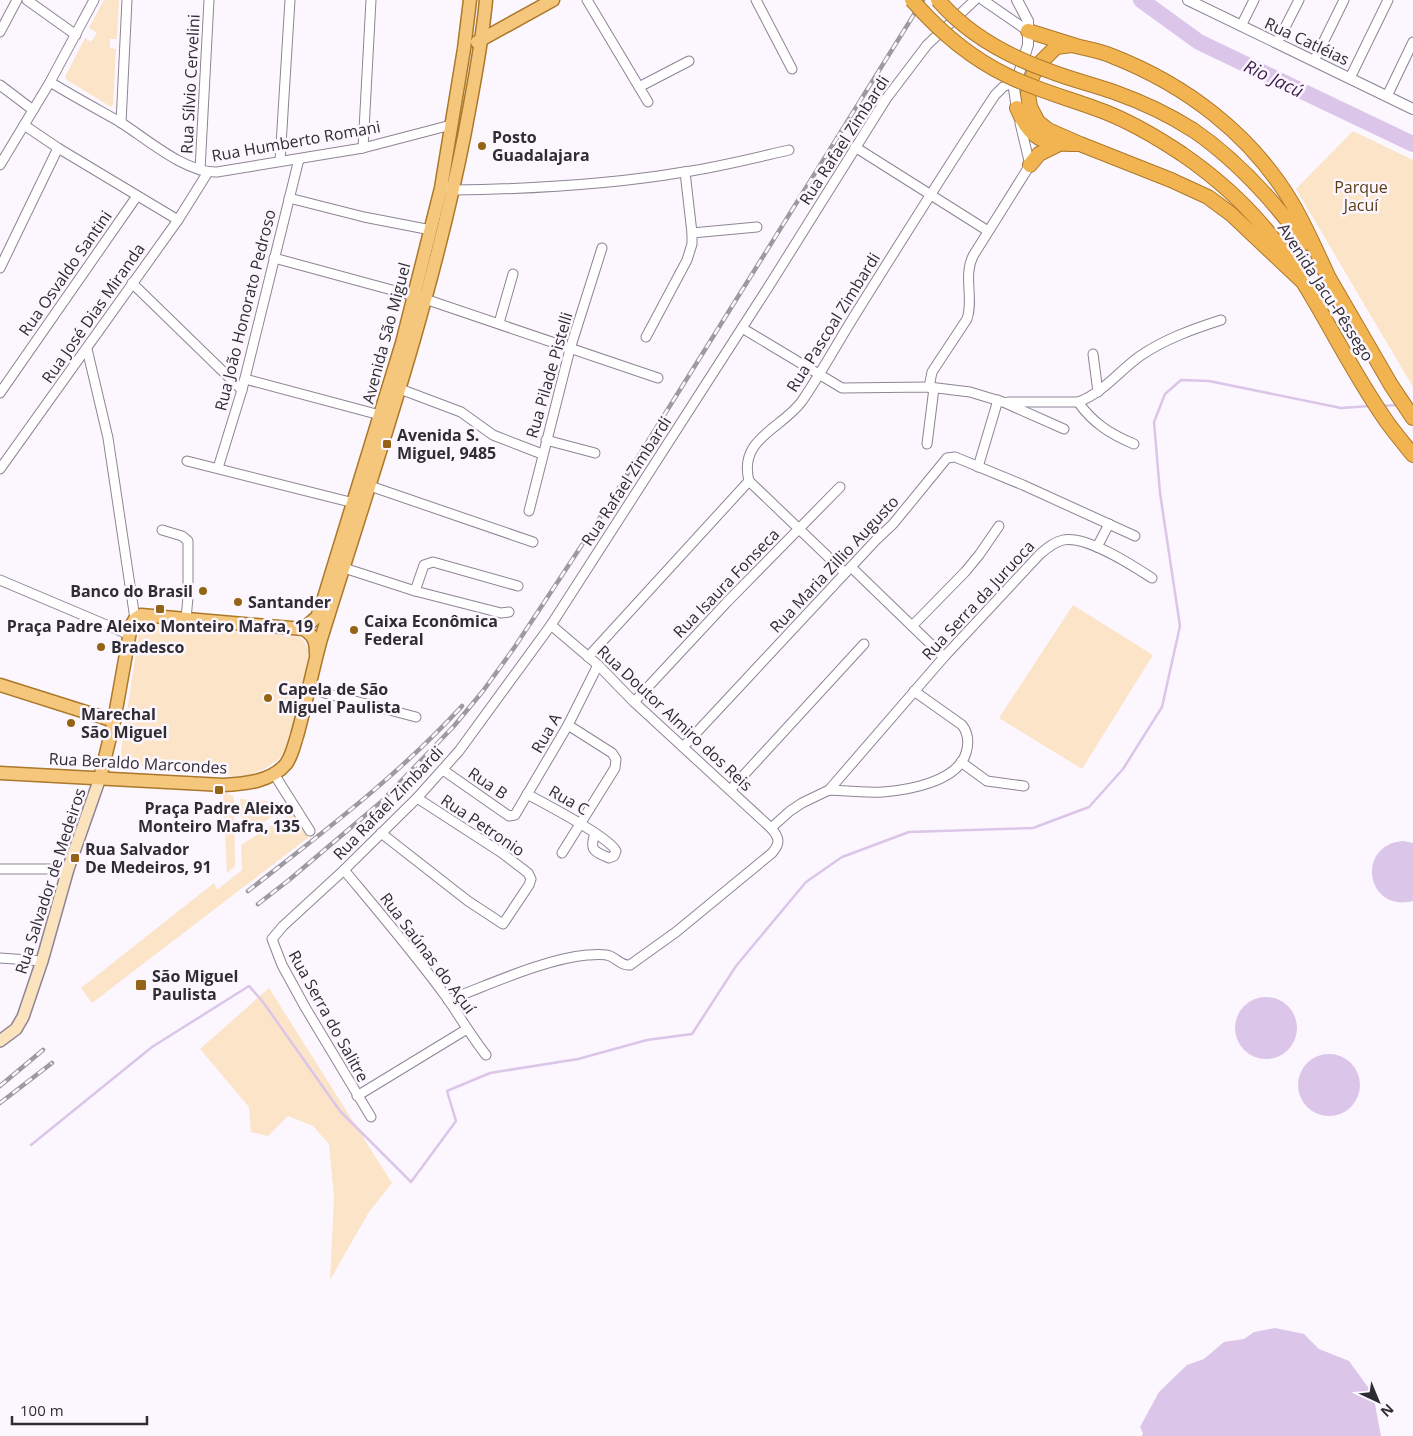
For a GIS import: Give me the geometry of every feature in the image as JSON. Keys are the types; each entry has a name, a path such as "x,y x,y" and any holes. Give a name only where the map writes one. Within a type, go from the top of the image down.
{"highway":[{"name":"Avenida Jacu-Pêssego","path":"912,0 929,20 954,43 991,67 1053,95 1105,112 1155,136 1215,178 1256,218 1276,242 1387,422 1413,455"},
{"name":"Avenida Jacu-Pêssego","path":"938,0 966,28 986,42 1025,62 1113,92 1173,117 1233,161 1259,187 1291,225 1327,274 1391,385 1413,418"},
{"path":"1028,31 1111,56 1150,73 1194,98 1222,120 1247,144 1274,175 1292,204 1327,274"},
{"path":"1072,44 1056,47 1038,66 1031,79 1028,94 1030,107 1038,122 1048,130 1171,180 1208,198 1231,214 1301,280"},
{"path":"1017,108 1023,122 1032,133 1043,140 1057,145 1080,144"},
{"path":"1030,165 1039,154 1057,145"}],"main road":[{"name":"Avenida São Miguel","path":"316,659 315,642 312,636 304,629 320,612 380,415 420,297 431,230 447,189 450,125 464,49 470,0"},
{"name":"Avenida São Miguel","path":"274,774 290,758 316,659 400,389 481,40 486,0"},
{"path":"464,49 553,0"},
{"path":"135,619 141,615 304,629"},
{"name":"Rua Salvador de Medeiros","path":"0,1041 20,1024 42,961 68,869 100,778 135,619"},
{"path":"0,685 114,720"},
{"name":"Rua Beraldo Marcondes","path":"0,773 223,785 248,784 274,774"}],"street":[{"path":"0,32 17,0"},
{"path":"27,0 76,35"},
{"path":"0,165 50,82 94,0"},
{"path":"121,123 127,0"},
{"name":"Rua Sílvio Cervelini","path":"204,171 209,0"},
{"path":"280,161 290,0"},
{"path":"363,148 371,0"},
{"path":"587,0 648,102"},
{"path":"756,0 792,69"},
{"name":"Rua Rafael Zimbardi","path":"276,950 272,939 276,934 344,870 443,770 518,672 551,625 742,328 886,99 927,44 975,0"},
{"path":"983,0 1028,31"},
{"path":"927,444 932,372 966,319 969,311 968,269 970,263 1030,165 1014,95 1016,80 1028,45 1028,21 1017,0"},
{"name":"Rua Catléias","path":"1188,0 1200,3 1241,26 1413,109"},
{"path":"1241,26 1254,0"},
{"path":"1277,43 1299,0"},
{"path":"1314,61 1344,0"},
{"path":"1350,78 1388,0"},
{"path":"1387,96 1413,42"},
{"path":"639,87 689,61"},
{"name":"Rua Pascoal Zimbardi","path":"749,480 746,461 752,449 800,403 930,194 995,95 1003,87 1016,80"},
{"name":"Rua Humberto Romani","path":"50,82 121,123 187,165 204,171 217,172 363,148 450,125"},
{"path":"0,85 33,110"},
{"path":"24,125 58,148 178,220"},
{"path":"855,147 988,232"},
{"path":"0,268 58,148"},
{"path":"447,189 550,187 685,172 789,150"},
{"name":"Rua João Honorato Pedroso","path":"218,468 245,379 299,159"},
{"name":"Rua José Dias Miranda","path":"0,469 178,220 204,171"},
{"path":"646,337 687,260 692,244 685,172"},
{"name":"Rua Osvaldo Santini","path":"0,392 138,196"},
{"path":"289,198 364,217 431,230"},
{"path":"692,233 757,227"},
{"name":"Rua Pilade Pistelli","path":"529,511 570,349 602,248"},
{"path":"274,258 420,297 658,378"},
{"path":"499,323 513,274"},
{"path":"132,283 242,390"},
{"path":"1001,401 1078,402 1087,399 1140,356 1161,343 1221,320"},
{"path":"742,328 836,386 848,389 932,388 970,392 1001,401 1064,429"},
{"path":"86,349 108,438 135,619"},
{"path":"1093,354 1098,392"},
{"path":"245,379 380,415"},
{"path":"400,389 461,412 493,435 542,454"},
{"path":"978,467 1001,401"},
{"path":"1078,402 1100,427 1134,444"},
{"path":"546,440 595,453"},
{"name":"Rua Maria Zillio Augusto","path":"683,747 893,524 947,458 954,457 1024,485 1135,536"},
{"path":"187,462 218,468 354,503"},
{"path":"588,657 749,480 798,529 912,626 944,657"},
{"path":"370,486 533,542"},
{"name":"Rua Isaura Fonseca","path":"634,702 727,602 840,487"},
{"path":"1097,547 1109,524"},
{"path":"912,626 965,572 999,526"},
{"path":"162,530 182,536 188,541 186,619"},
{"name":"Rua Serra da Juruoca","path":"829,790 944,657 1040,554 1055,543 1075,539 1097,547 1133,565 1152,578"},
{"path":"415,591 424,565 433,562 518,586"},
{"path":"344,568 415,591 501,613 509,612"},
{"path":"0,580 130,635"},
{"name":"Rua Doutor Almiro dos Reis","path":"551,625 598,666 634,702 774,831"},
{"path":"730,790 864,644"},
{"name":"Rua A","path":"516,814 568,725 598,666"},
{"path":"309,689 416,717"},
{"path":"448,1000 516,975 585,955 603,954 610,956 625,966 630,965 671,936 772,853 777,848 779,842 774,831 802,803 829,790 882,792 921,786 946,776 965,757 968,746 968,732 962,725 914,692"},
{"path":"562,853 615,768 616,759 612,753 568,725"},
{"path":"961,762 987,781 1024,786"},
{"name":"Rua B","path":"443,770 509,816 516,814"},
{"path":"274,774 310,831"},
{"name":"Rua C","path":"528,794 595,833"},
{"name":"Rua Petronio","path":"381,833 468,901 503,924 530,885 531,879 528,873 502,853 416,798"},
{"path":"0,869 68,869"},
{"name":"Rua Saúnas do Açuí","path":"344,870 400,937 448,1000 486,1055"},
{"name":"Rua Serra do Salitre","path":"276,950 305,1007 371,1117"},
{"path":"0,958 42,961"},
{"name":"Rua Serra do Salitre","path":"357,1096 467,1030"}],"green space":[{"path":"104,0 119,0 117,39 110,39 110,48 116,49 113,105 111,107 65,77 85,38 91,42 97,33 89,28"},
{"name":"Parque Jacuí","path":"1353,131 1413,160 1413,387 1296,189"},
{"path":"1073,605 1153,655 1082,769 999,718"},
{"path":"155,624 300,637 303,640 310,655 310,663 289,747 279,759 264,769 244,777 119,764 139,632 145,625"},
{"path":"223,791 234,797 235,866 227,873"},
{"path":"240,799 279,802 282,808 281,811 243,836"},
{"path":"293,812 309,837 92,1003 81,988 214,883 217,890 242,870 241,845"},
{"path":"269,988 392,1183 369,1212 330,1280 334,1197 329,1144 313,1126 288,1116 268,1136 251,1132 249,1107 200,1049"}],"shaded area":[{"path":"1403,841 1413,843 1413,901 1397,902 1385,897 1377,888 1372,877 1373,865 1378,854 1388,845"},
{"path":"1266,997 1283,1002 1288,1006 1292,1011 1297,1028 1292,1045 1288,1050 1283,1054 1266,1059 1249,1054 1244,1050 1240,1045 1235,1028 1240,1011 1244,1006 1249,1002"},
{"path":"1329,1054 1346,1059 1351,1063 1355,1068 1360,1085 1355,1102 1351,1107 1346,1111 1329,1116 1312,1111 1307,1107 1303,1102 1298,1085 1303,1068 1307,1063 1312,1059"},
{"path":"1275,1328 1304,1334 1319,1349 1349,1361 1373,1394 1381,1436 1142,1436 1143,1433 1140,1427 1159,1392 1187,1365 1204,1359 1224,1342 1244,1339 1254,1332"}],"waterway":[{"name":"Rio Jacú","path":"1141,0 1199,42 1413,144"},
{"path":"31,1145 152,1047 249,986 263,1002 340,1111 411,1182 456,1121 447,1091 490,1073 578,1059 647,1040 692,1034 736,966 806,882 842,857 909,832 1033,828 1089,807 1123,769 1162,707 1180,626 1160,493 1154,422 1165,394 1181,380 1209,381 1341,408 1371,406"},
{"path":"1381,406 1398,405"}],"railway":[{"path":"258,904 381,802 454,726 483,691 514,648 605,510 923,0"},
{"path":"248,891 386,780 462,706"},
{"path":"0,1086 43,1050"},
{"path":"0,1103 52,1063"}],"place":[{"name":"Posto Guadalajara","path":"482,146"},
{"name":"Avenida S. Miguel, 9485","path":"387,444"},
{"name":"Banco do Brasil","path":"203,591"},
{"name":"Santander","path":"238,602"},
{"name":"Praça Padre Aleixo Monteiro Mafra, 19","path":"160,609"},
{"name":"Caixa Econômica Federal","path":"354,630"},
{"name":"Bradesco","path":"101,647"},
{"name":"Capela de São Miguel Paulista","path":"268,698"},
{"name":"Marechal São Miguel","path":"71,723"},
{"name":"Praça Padre Aleixo Monteiro Mafra, 135","path":"219,790"},
{"name":"Rua Salvador De Medeiros, 91","path":"75,858"},
{"name":"São Miguel Paulista","path":"141,985"}]}
